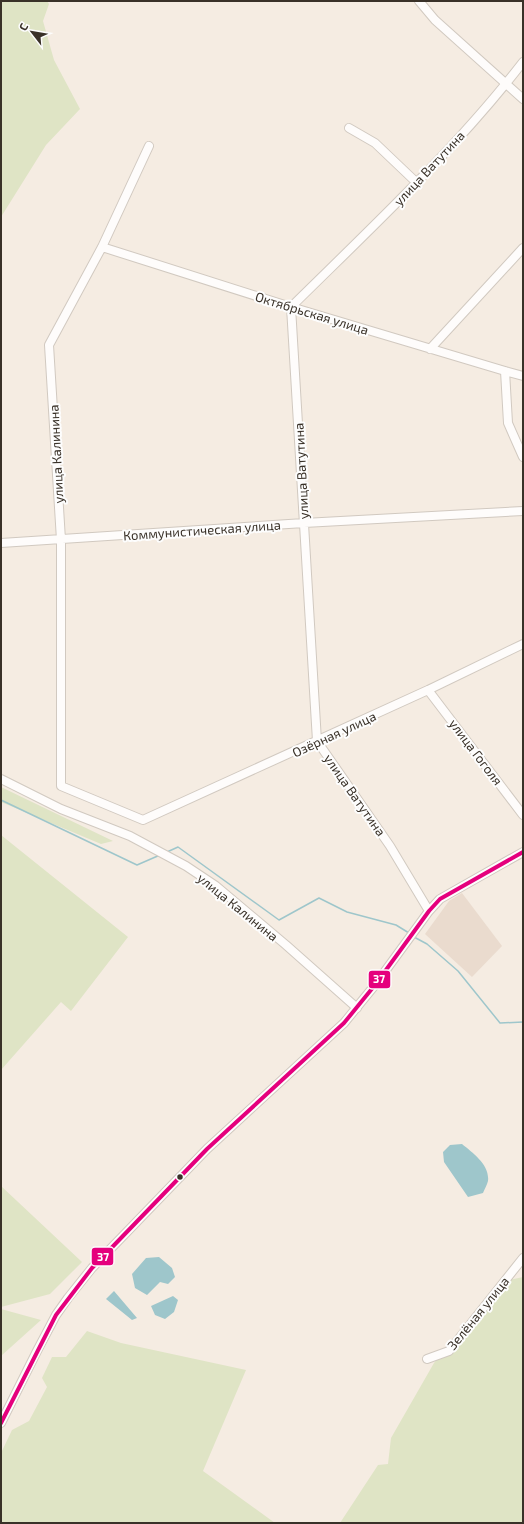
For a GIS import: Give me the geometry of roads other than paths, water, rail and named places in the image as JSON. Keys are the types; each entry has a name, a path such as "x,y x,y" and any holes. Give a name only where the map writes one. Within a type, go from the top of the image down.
{"street":[{"path":"419,1 435,20 523,99"},
{"name":"улица Ватутина","path":"429,911 390,846 317,741 291,307 417,183 506,84 523,62"},
{"path":"349,128 374,143 417,183"},
{"name":"улица Калинина","path":"143,820 61,786 60,540 49,345 102,247 149,146"},
{"name":"Октябрьская улица","path":"102,247 291,307 504,372 523,376"},
{"path":"430,349 523,248"},
{"path":"504,372 508,423 523,458"},
{"name":"Коммунистическая улица","path":"1,543 304,523 523,511"},
{"name":"Озёрная улица","path":"143,820 428,690 523,644"},
{"name":"улица Гоголя","path":"428,690 523,815"},
{"name":"улица Калинина","path":"1,779 61,809 130,836 186,866 216,886 357,1008"},
{"path":"1,1423 56,1315 92,1268 207,1149 274,1086 330,1037 357,1008 429,911 440,899 523,852"},
{"name":"Зелёная улица","path":"427,1359 450,1351 523,1258"}],"water":[{"path":"462,1144 480,1160 488,1175 488,1181 483,1193 468,1197 444,1162 443,1152 450,1145"},
{"path":"159,1257 172,1268 175,1277 168,1284 160,1282 147,1295 135,1288 132,1274 146,1258"},
{"path":"114,1291 137,1318 132,1320 106,1299"},
{"path":"173,1296 178,1300 174,1312 165,1319 155,1315 151,1306"}],"waterway":[{"path":"1,800 137,865 160,855"},
{"path":"167,852 178,847 279,920 319,898 347,912 396,925 409,933"},
{"path":"414,937 427,944 458,971 500,1023 523,1022"}]}
